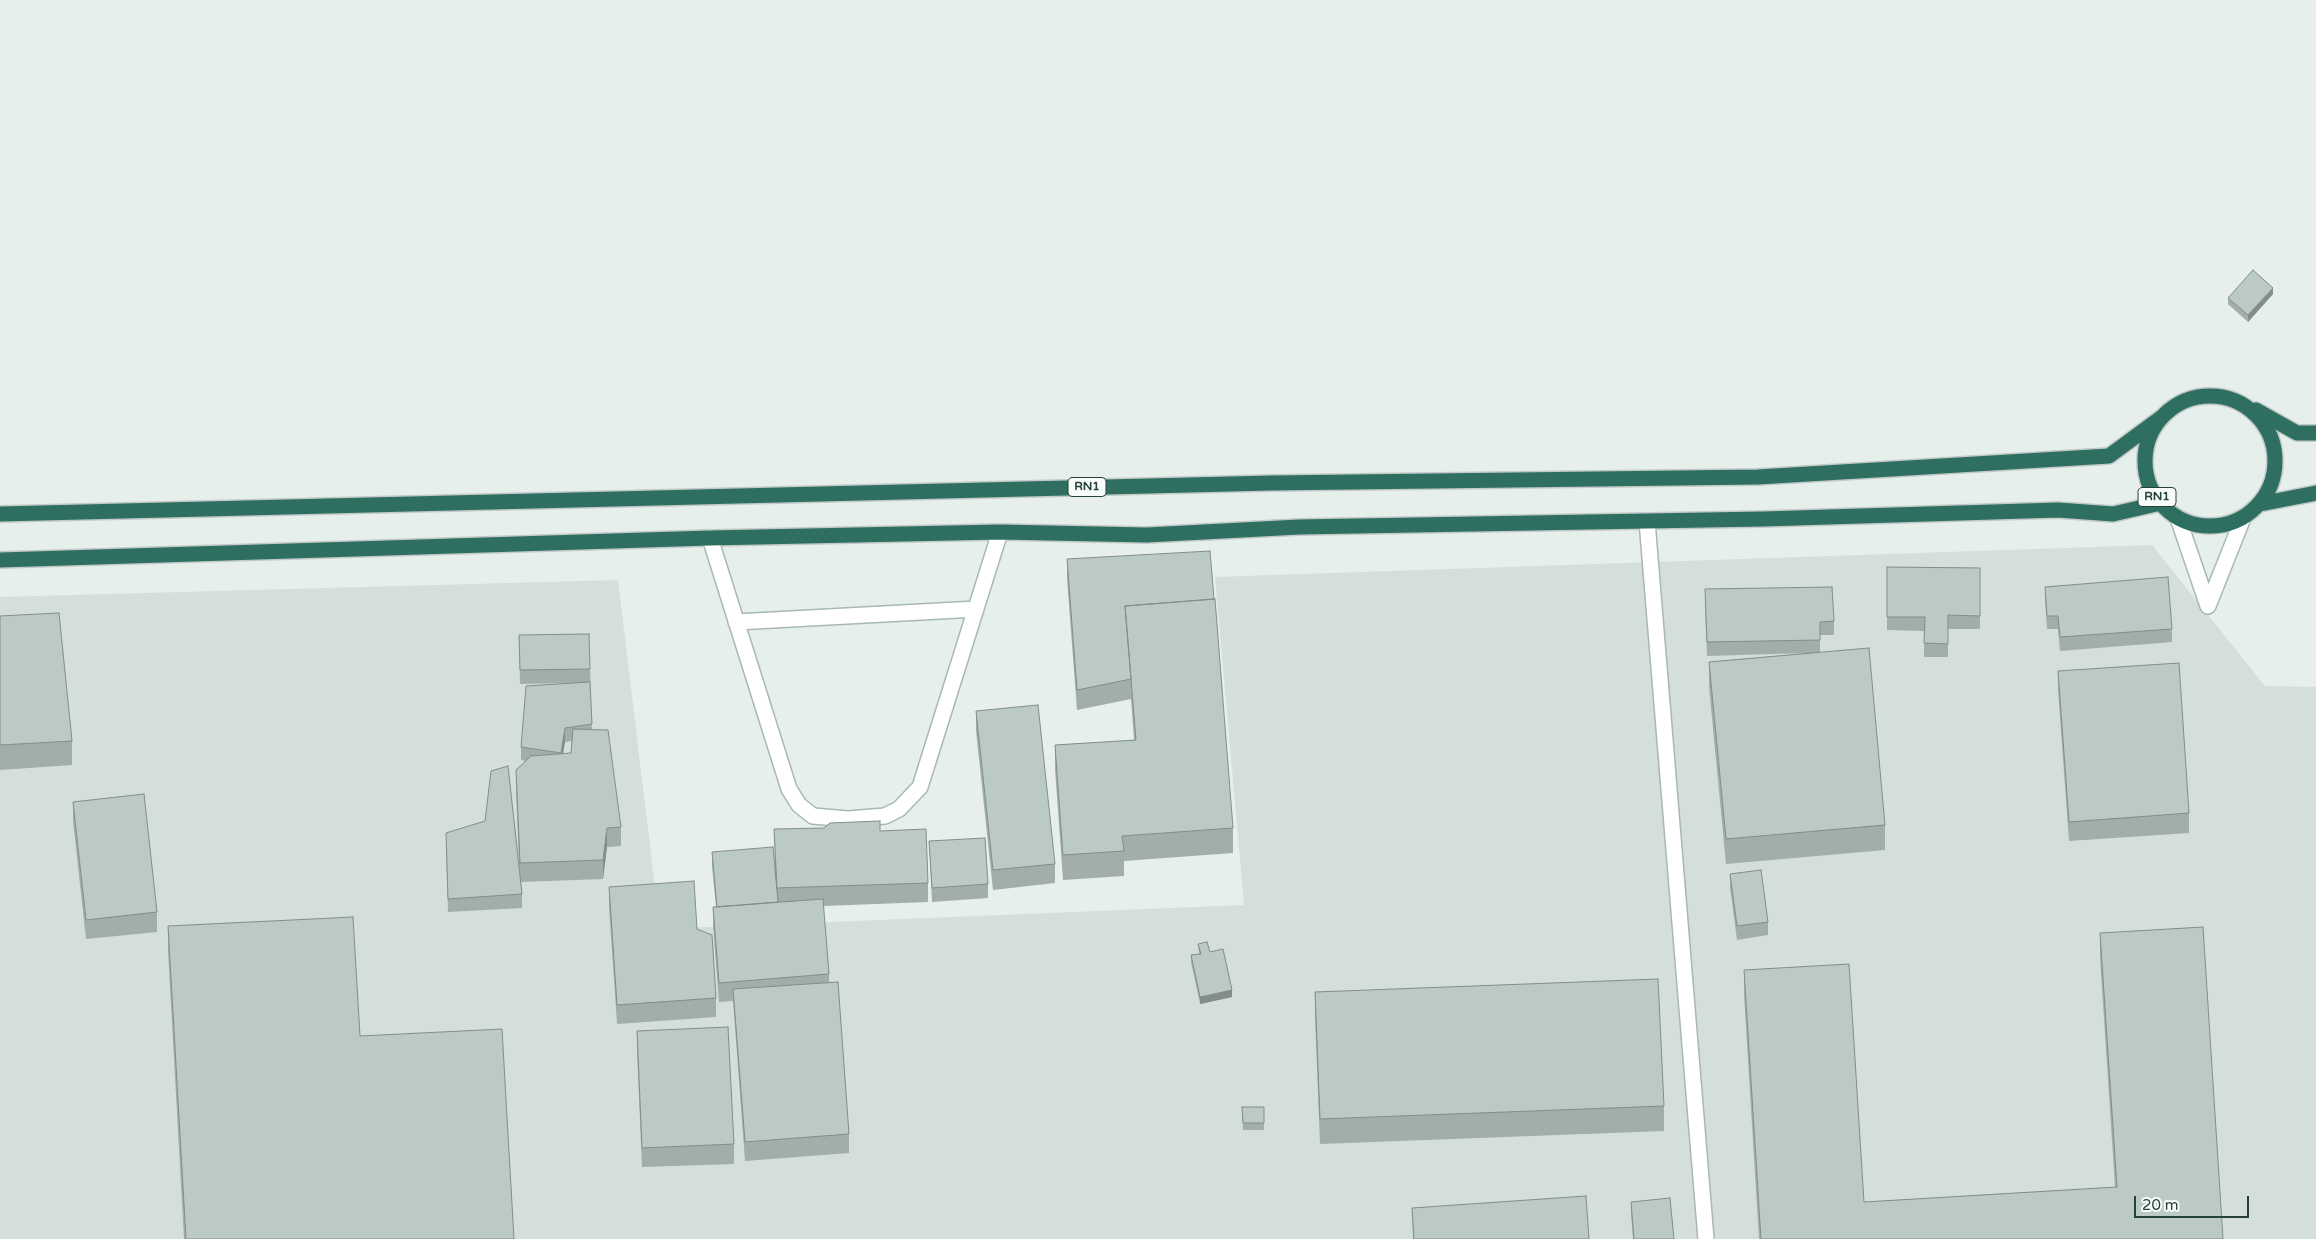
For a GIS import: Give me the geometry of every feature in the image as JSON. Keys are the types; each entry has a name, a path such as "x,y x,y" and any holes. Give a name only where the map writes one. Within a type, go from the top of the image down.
{"highway":[{"name":"RN1","path":"0,514 1271,483 1758,478 2109,456 2177,406 2195,398 2213,396 2248,406 2298,433 2316,433"},
{"name":"RN1","path":"2162,417 2152,433 2146,451 2146,469 2151,488 2161,503 2178,518 2199,526 2222,526 2242,518 2260,504 2270,486 2275,465 2274,451 2264,425 2248,406"},
{"name":"RN1","path":"2260,504 2316,493"},
{"name":"RN1","path":"0,560 710,538 1000,532 1147,535 1299,527 1647,521 2058,510 2113,514 2161,503"}],"street":[{"path":"2178,518 2208,606 2242,518"},
{"path":"1647,521 1706,1239"},
{"path":"710,538 789,789 799,805 813,816 848,819 885,816 904,805 920,787 1000,532"},
{"path":"736,622 976,609"}],"shaded area":[{"path":"2152,545 2265,686 2316,687 2316,1239 0,1239 0,597 618,580 660,929 1244,905 1215,577"}],"building":[{"path":"2253,270 2273,288 2248,315 2228,298"},
{"path":"1210,551 1214,599 1125,606 1131,679 1077,690 1067,559"},
{"path":"1887,567 1980,568 1980,616 1948,615 1948,644 1924,643 1925,617 1887,617"},
{"path":"2168,577 2172,629 2060,637 2058,616 2047,616 2045,587"},
{"path":"1832,587 1834,621 1820,622 1820,640 1707,642 1705,589"},
{"path":"1215,599 1233,828 1122,836 1124,851 1063,855 1055,745 1136,740 1125,606"},
{"path":"59,613 72,741 0,745 0,616"},
{"path":"589,634 590,669 520,670 519,635"},
{"path":"1869,648 1885,825 1726,839 1709,662"},
{"path":"2179,663 2189,813 2069,822 2058,671"},
{"path":"590,682 592,724 565,728 561,753 521,747 526,686"},
{"path":"1038,705 1055,864 993,870 976,711"},
{"path":"573,729 608,730 621,827 607,828 603,860 520,863 516,770 531,756 571,753"},
{"path":"508,766 522,894 448,899 446,833 485,821 491,771"},
{"path":"144,794 157,912 86,920 73,802"},
{"path":"880,821 880,831 926,829 928,883 777,888 774,829 824,828 830,823"},
{"path":"985,838 988,884 932,888 929,841"},
{"path":"773,847 778,902 717,907 712,852"},
{"path":"1761,870 1768,922 1737,926 1730,874"},
{"path":"694,881 697,929 712,935 716,998 617,1005 609,887"},
{"path":"823,899 829,974 719,983 713,907"},
{"path":"353,917 360,1036 502,1029 514,1239 186,1239 168,926"},
{"path":"2203,927 2223,1239 1761,1239 1744,970 1849,964 1864,1202 2117,1187 2100,933"},
{"path":"1207,942 1210,952 1223,949 1232,990 1200,997 1191,955 1201,954 1198,944"},
{"path":"1658,979 1664,1106 1320,1119 1315,992"},
{"path":"838,982 849,1134 745,1142 733,989"},
{"path":"728,1027 734,1144 642,1148 637,1031"},
{"path":"1242,1107 1264,1107 1264,1123 1243,1123"},
{"path":"1586,1196 1589,1239 1414,1239 1412,1208"},
{"path":"1670,1198 1674,1239 1634,1239 1631,1202"}]}
